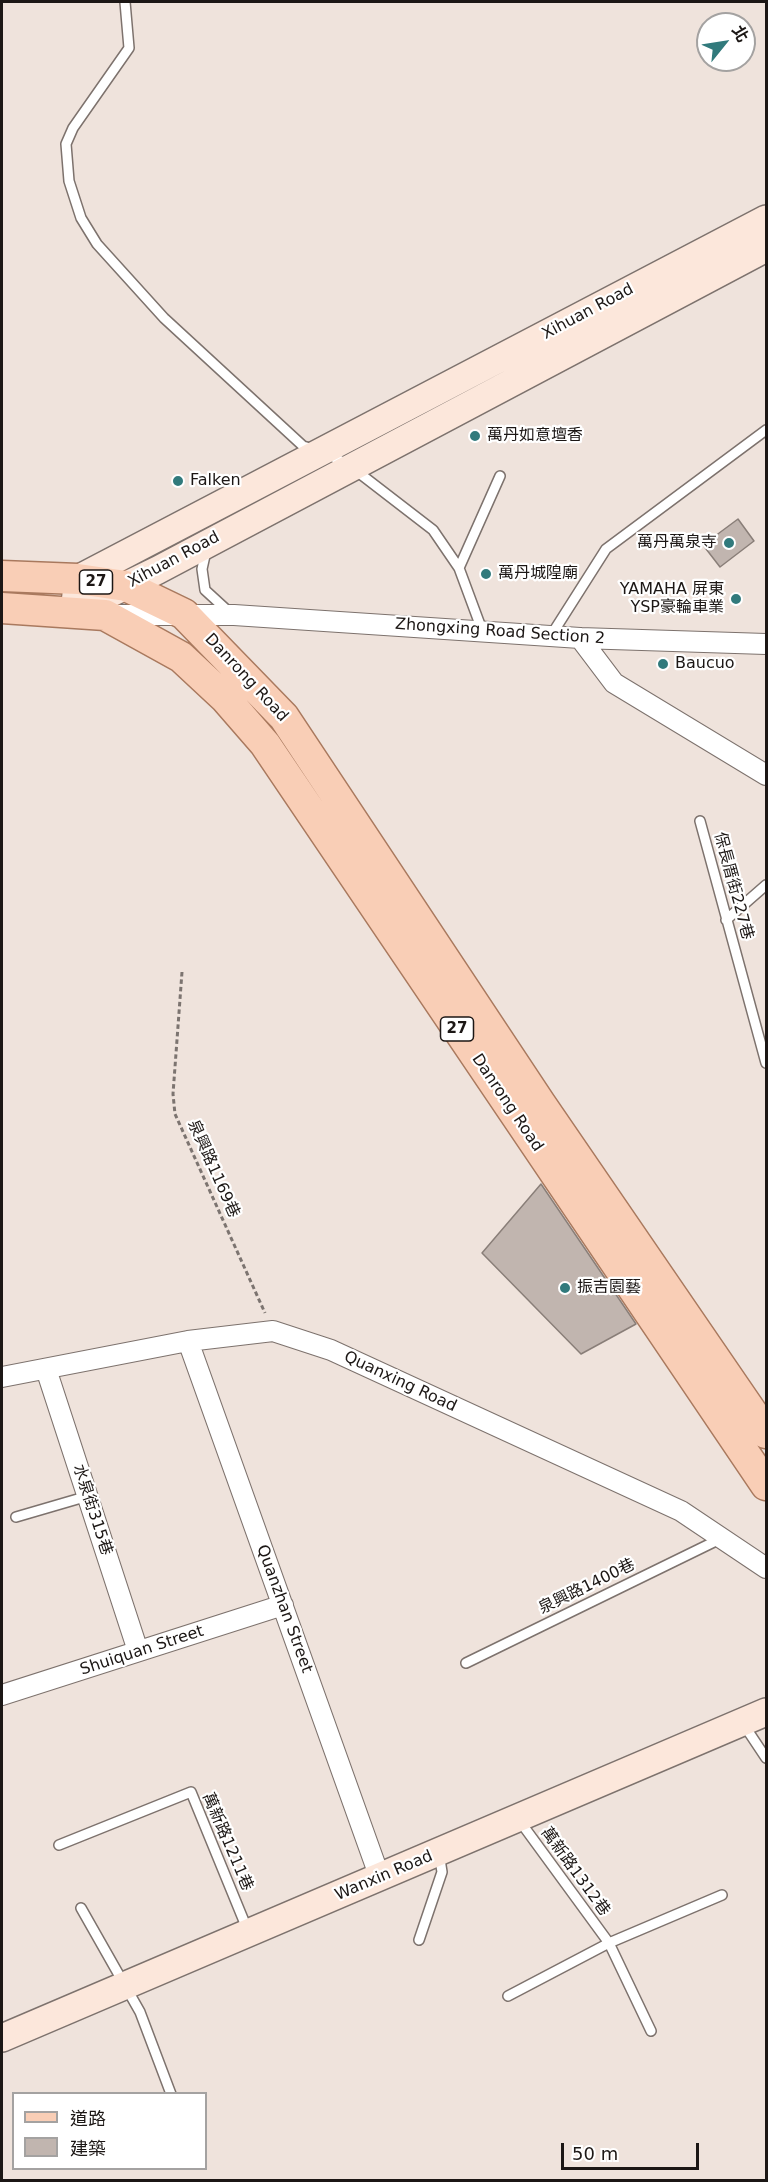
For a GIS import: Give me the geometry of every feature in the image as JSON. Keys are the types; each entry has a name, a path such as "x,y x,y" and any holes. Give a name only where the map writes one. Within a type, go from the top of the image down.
{"main road":[{"name":"Zhongxing Road Section 2","path":"2,576 78,579 126,586 184,614"},
{"name":"Zhongxing Road Section 2","path":"2,608 74,611 105,615"},
{"name":"Danrong Road","path":"184,614 284,717 529,1111 766,1485"},
{"name":"Danrong Road","path":"105,615 182,657 225,698 265,744 529,1111 766,1433"}],"street":[{"name":"Xihuan Road","path":"78,579 766,219"},
{"name":"Xihuan Road","path":"74,611 208,543 766,248"},
{"path":"74,611 78,579"},
{"name":"Zhongxing Road Section 2","path":"105,615 234,615 552,634 580,638 766,644"},
{"path":"580,638 614,683 766,775"},
{"name":"Quanxing Road","path":"2,1377 188,1341 273,1331 331,1350 681,1511 766,1568"},
{"name":"Quanzhan Street","path":"188,1341 380,1878"},
{"name":"水泉街315巷","path":"46,1368 138,1651"},
{"name":"Shuiquan Street","path":"2,1695 282,1605"},
{"name":"Wanxin Road","path":"2,2038 755,1718"}],"lane":[{"path":"124,2 129,48 73,128 66,144 69,181 81,218 97,244 164,318 303,447 323,452 350,466 433,530 459,568 482,630"},
{"path":"552,634 606,549 766,430"},
{"path":"459,568 500,476"},
{"path":"208,543 202,569 205,590 213,600 234,615"},
{"name":"保長厝街227巷","path":"700,820 766,1063"},
{"path":"726,920 766,885"},
{"path":"16,1517 88,1497"},
{"name":"泉興路1400巷","path":"466,1663 722,1538"},
{"path":"755,1718 766,1758"},
{"name":"萬新路1211巷","path":"59,1845 191,1792 249,1934"},
{"name":"萬新路1312巷","path":"517,1818 609,1943 651,2031"},
{"path":"419,1940 442,1872 439,1852"},
{"path":"508,1996 609,1943 722,1895"},
{"path":"81,1908 140,2012 170,2092"}],"path":[{"name":"泉興路1169巷","path":"182,972 173,1094 175,1114 273,1331"}],"building":[{"name":"萬丹萬泉寺","path":"738,519 754,541 720,567 703,545"},
{"name":"振吉園藝","path":"541,1184 636,1324 581,1354 482,1253"}],"place":[{"name":"萬丹如意壇香","path":"475,436"},
{"name":"Falken","path":"178,481"},
{"name":"萬丹萬泉寺","path":"729,543"},
{"name":"萬丹城隍廟","path":"486,574"},
{"name":"YAMAHA 屏東 YSP豪輪車業","path":"736,599"},
{"name":"Baucuo","path":"663,664"},
{"name":"振吉園藝","path":"565,1288"}]}
